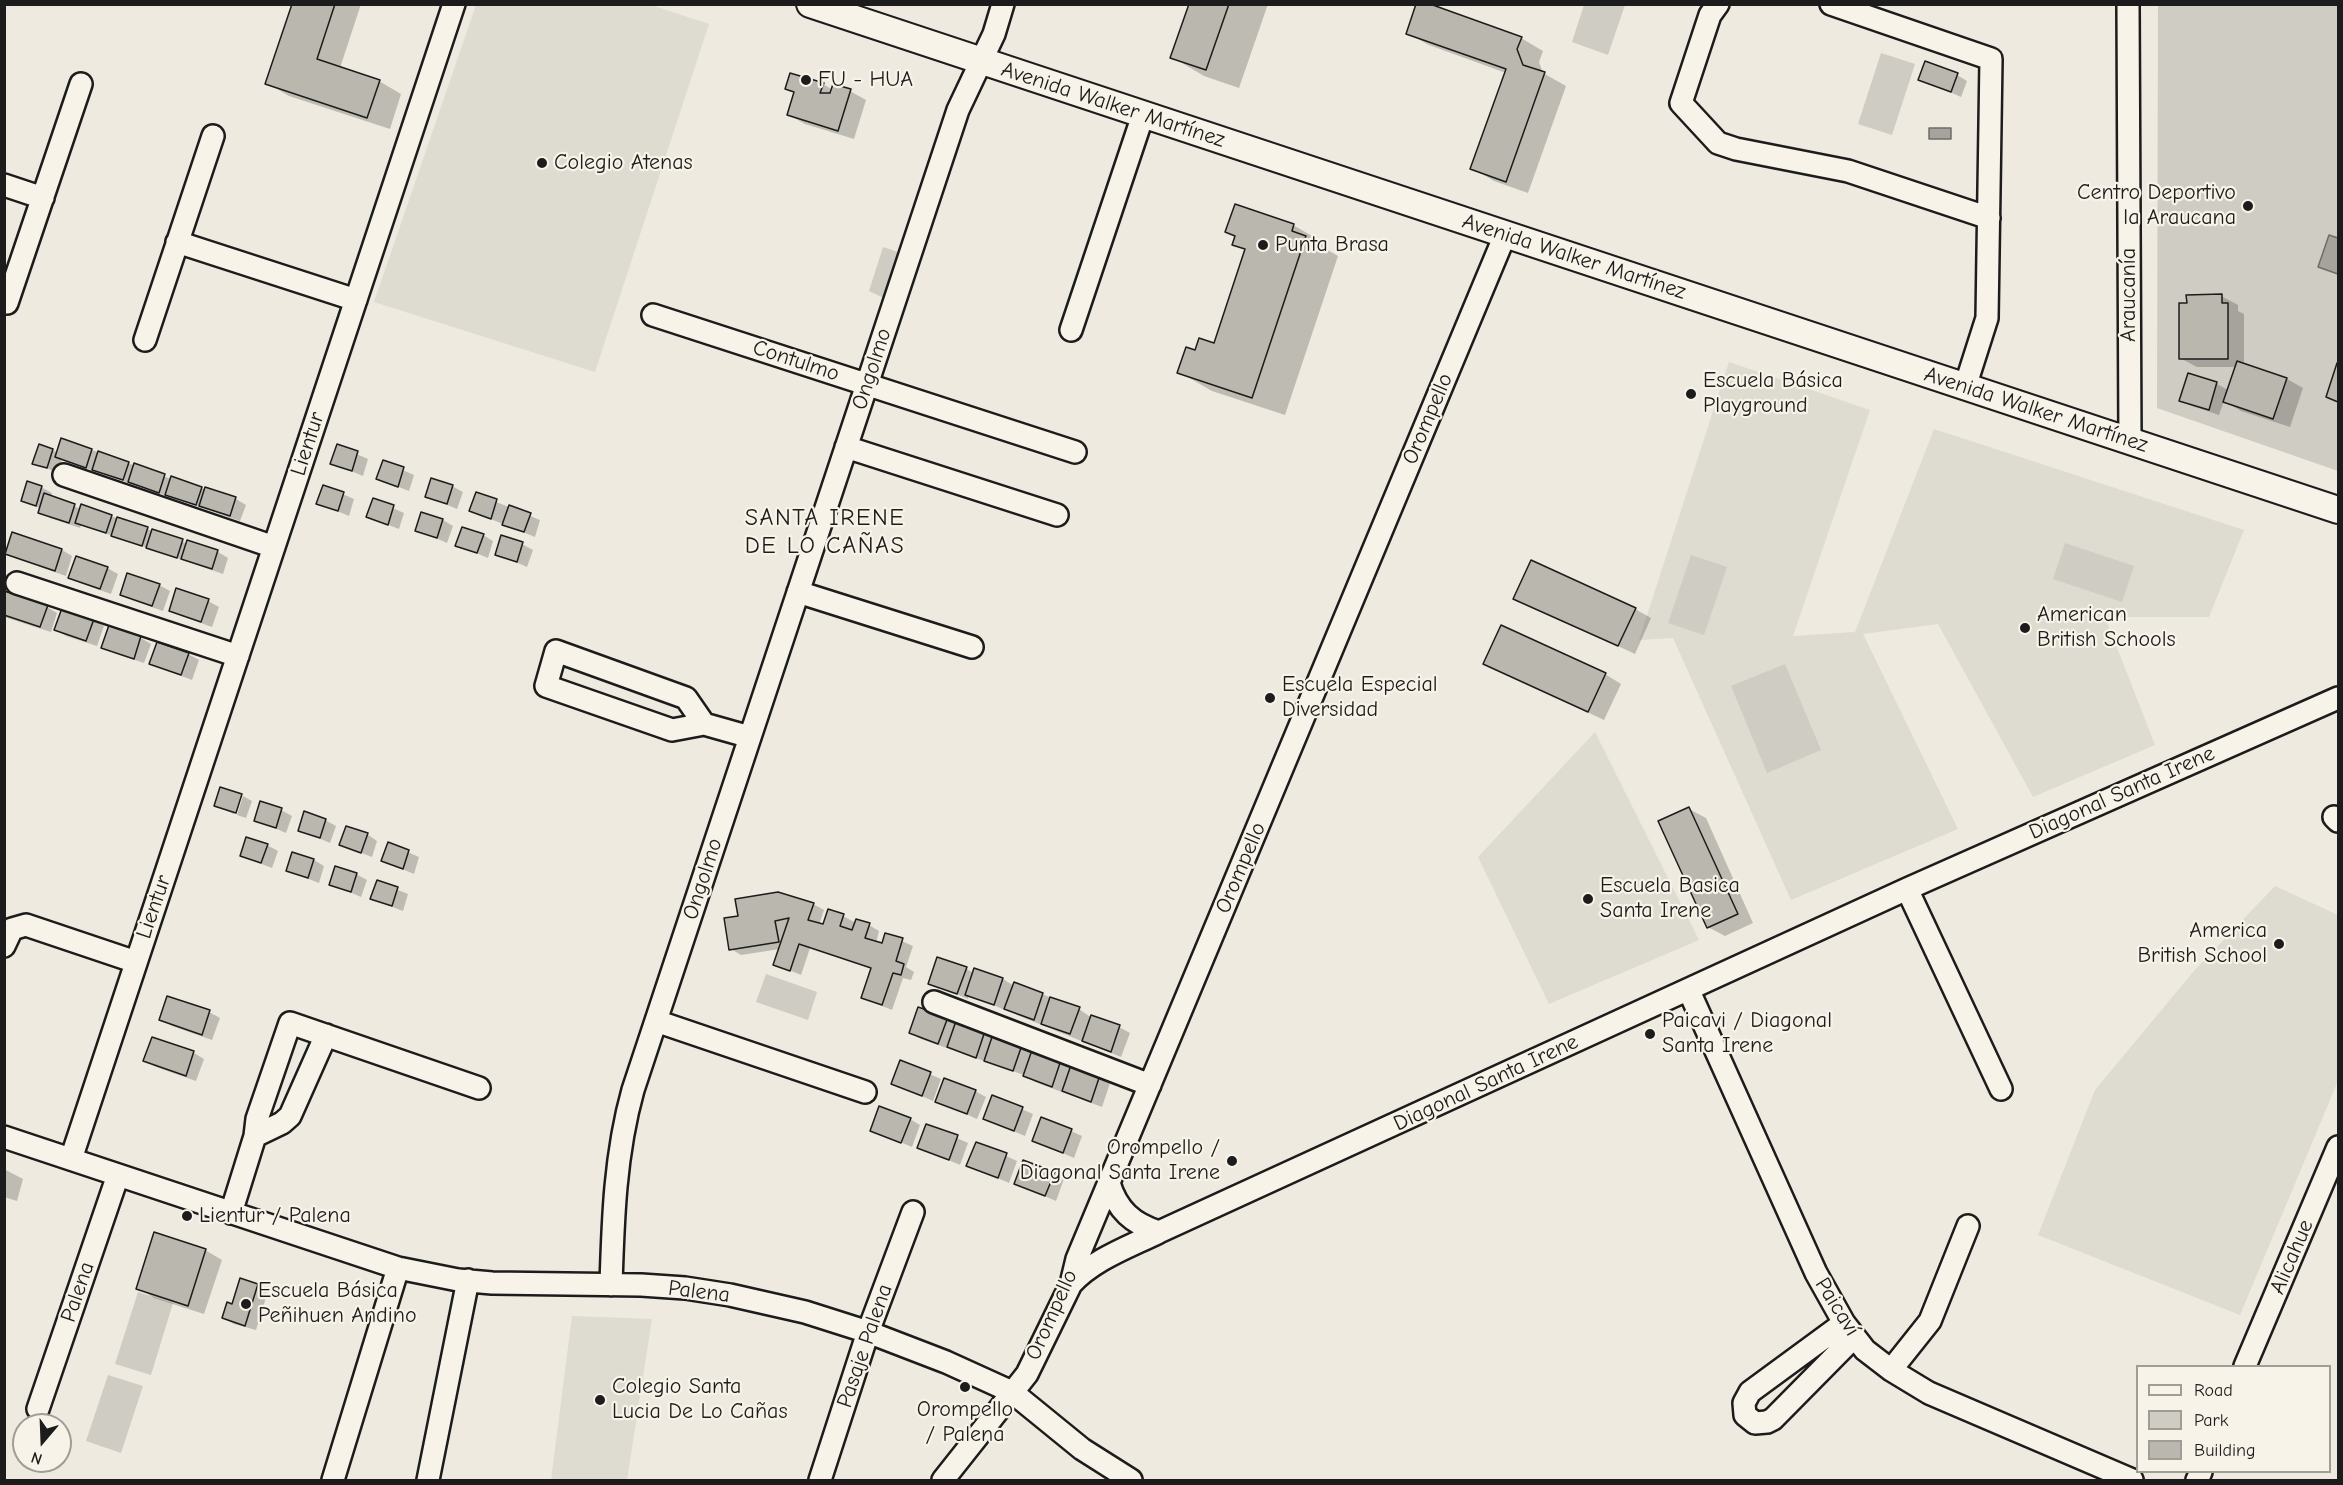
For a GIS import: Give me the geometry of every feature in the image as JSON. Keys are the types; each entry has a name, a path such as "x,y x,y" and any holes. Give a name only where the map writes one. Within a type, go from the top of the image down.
{"main road":[{"name":"Avenida Walker Martínez","path":"810,4 2338,510"}],"street":[{"name":"Lientur","path":"71,1159 454,4"},
{"name":"Ongolmo","path":"611,1285 615,1178 620,1143 633,1090 962,102 994,34 1004,4"},
{"path":"1718,4 1710,15 1682,103 1718,143 1736,149 1848,171 1989,218"},
{"path":"1832,4 1991,58 1987,318 1965,387"},
{"name":"Araucanía","path":"2128,4 2130,441"},
{"path":"7,303 81,84"},
{"path":"1071,330 1143,115"},
{"path":"145,339 213,136"},
{"path":"4,185 43,198"},
{"name":"Orompello","path":"943,1480 1027,1374 1071,1284 1077,1259 1505,235"},
{"path":"177,242 356,300"},
{"name":"Contulmo","path":"653,315 1075,452"},
{"path":"846,447 1057,515"},
{"path":"64,475 274,547"},
{"path":"17,583 238,656"},
{"path":"798,592 972,647"},
{"path":"704,724 686,698 556,651 546,686 672,730 704,724 750,737"},
{"name":"Diagonal Santa Irene","path":"1071,1284 1081,1273 1099,1261 1160,1232 1907,889 2338,698"},
{"path":"1907,889 2001,1089"},
{"path":"4,946 12,929 26,925 136,962"},
{"name":"Paicaví","path":"1689,991 1816,1273 1849,1330 1865,1350 1891,1371 1929,1394 2132,1480"},
{"path":"934,1002 1149,1085"},
{"path":"656,1021 865,1092"},
{"path":"231,1213 255,1136 257,1119 291,1023 479,1088"},
{"path":"255,1136 282,1123 290,1116 326,1035"},
{"name":"Palena","path":"4,1137 398,1268 468,1280 529,1285 686,1288 806,1312 868,1332 945,1362 1012,1392 1082,1449 1131,1480"},
{"name":"Alicahue","path":"2245,1365 2333,1176 2338,1147"},
{"name":"Palena","path":"38,1409 118,1175"},
{"path":"1109,1183 1118,1205 1129,1218 1147,1229 1160,1232"},
{"name":"Pasaje Palena","path":"820,1480 868,1332 913,1212"},
{"path":"1891,1371 1930,1321 1968,1226"},
{"path":"333,1480 398,1268"},
{"path":"428,1480 468,1280"},
{"path":"1849,1330 1773,1419 1755,1423 1745,1415 1744,1402 1750,1392 1849,1330"}],"shaded area":[{"name":"Colegio Atenas","path":"476,5 651,5 709,24 595,372 374,302"},
{"path":"1929,128 1951,128 1951,139 1929,139"},
{"path":"2329,235 2338,238 2338,274 2318,267"},
{"name":"American British Schools","path":"1729,362 1870,410 1793,636 1855,632 1934,429 2244,530 2209,617 2105,617 2155,745 2033,797 1938,624 1863,634 1958,829 1791,900 1673,638 1639,640"},
{"name":"Escuela Basica Santa Irene","path":"1595,732 1699,940 1549,1004 1478,857"},
{"path":"2275,886 2338,915 2338,1081 2240,1315 2038,1235 2095,1090 2193,972"},
{"name":"Colegio Santa Lucia De Lo Cañas","path":"572,1316 652,1319 627,1480 551,1480"}],"green space":[{"path":"1584,5 1625,5 1608,55 1572,42"},
{"name":"Centro Deportivo la Araucana","path":"2158,5 2338,5 2338,471 2157,408"},
{"path":"1881,53 1915,64 1892,135 1858,124"},
{"path":"883,247 901,253 886,299 869,291"},
{"path":"2065,543 2134,566 2122,602 2053,579"},
{"path":"1691,555 1727,567 1704,635 1668,623"},
{"path":"1785,664 1821,750 1767,773 1731,686"},
{"path":"766,974 817,992 808,1020 756,1002"},
{"path":"138,1292 173,1303 151,1375 115,1364"},
{"path":"108,1375 143,1386 121,1453 86,1441"}],"building":[{"path":"292,4 335,4 317,59 380,80 367,118 265,84"},
{"path":"1189,4 1229,4 1206,70 1170,58"},
{"path":"1416,4 1430,4 1522,37 1517,49 1523,65 1545,72 1506,182 1470,169 1506,69 1406,34"},
{"path":"1925,61 1958,73 1951,92 1918,80"},
{"path":"790,73 824,83 820,93 830,93 833,84 851,89 838,131 787,115 794,92 785,89"},
{"path":"1235,204 1294,224 1292,231 1306,236 1252,398 1177,373 1186,347 1195,350 1199,338 1214,343 1245,249 1232,245 1235,236 1225,232"},
{"path":"2222,294 2222,303 2228,303 2228,359 2179,359 2179,303 2187,303 2186,295"},
{"path":"2237,361 2287,378 2273,419 2223,402"},
{"path":"2338,364 2338,402 2326,397"},
{"path":"2188,373 2217,382 2209,410 2179,401"},
{"path":"61,438 92,449 86,468 55,457"},
{"path":"39,444 53,449 47,468 32,464"},
{"path":"337,444 358,451 352,471 330,464"},
{"path":"98,451 129,462 123,480 92,470"},
{"path":"383,460 404,467 398,487 376,479"},
{"path":"134,463 165,474 159,493 128,482"},
{"path":"171,476 202,487 196,505 165,495"},
{"path":"431,478 453,485 447,504 425,497"},
{"path":"27,481 42,486 36,506 21,501"},
{"path":"323,485 344,492 338,511 316,504"},
{"path":"205,487 236,497 230,516 199,506"},
{"path":"476,492 497,499 491,519 469,511"},
{"path":"44,493 75,504 69,523 38,513"},
{"path":"373,498 394,505 388,525 366,517"},
{"path":"81,504 112,515 106,533 75,523"},
{"path":"509,505 531,513 524,532 502,525"},
{"path":"421,512 443,519 437,538 415,531"},
{"path":"117,517 148,527 142,546 111,536"},
{"path":"462,527 484,534 477,553 455,546"},
{"path":"152,529 183,539 177,558 146,548"},
{"path":"12,532 62,549 55,571 5,554"},
{"path":"501,535 523,542 517,562 495,555"},
{"path":"187,540 218,550 212,569 181,559"},
{"path":"76,556 108,567 100,589 68,578"},
{"path":"1531,560 1636,608 1618,646 1513,599"},
{"path":"127,573 160,584 152,606 120,595"},
{"path":"176,588 209,599 201,622 169,611"},
{"path":"4,591 48,605 40,627 4,615"},
{"path":"62,608 94,619 86,641 54,630"},
{"path":"109,625 141,636 134,659 101,648"},
{"path":"1501,625 1606,673 1588,712 1483,664"},
{"path":"157,642 189,653 181,675 149,664"},
{"path":"220,787 242,794 236,813 214,806"},
{"path":"260,801 282,808 276,828 254,821"},
{"path":"1689,807 1738,914 1707,928 1658,821"},
{"path":"304,811 326,819 320,838 298,831"},
{"path":"346,826 368,833 361,853 339,845"},
{"path":"246,837 268,844 261,863 240,856"},
{"path":"388,842 409,850 403,869 381,861"},
{"path":"292,852 314,859 308,878 286,871"},
{"path":"335,866 357,873 351,892 329,885"},
{"path":"377,880 398,887 392,906 370,899"},
{"path":"778,892 814,903 808,920 823,924 828,909 844,914 840,926 852,930 856,919 870,923 865,938 882,943 885,933 903,938 896,961 904,964 901,975 893,973 882,1005 861,998 871,968 799,944 790,971 773,965 789,918 775,921 779,942 729,950 724,918 738,916 735,899"},
{"path":"937,957 967,967 957,994 928,984"},
{"path":"974,968 1003,978 994,1005 965,995"},
{"path":"1014,982 1043,993 1034,1020 1004,1009"},
{"path":"167,996 210,1010 202,1035 159,1020"},
{"path":"1050,997 1080,1007 1070,1034 1041,1024"},
{"path":"918,1007 948,1017 938,1044 909,1033"},
{"path":"1091,1015 1120,1025 1111,1052 1082,1041"},
{"path":"956,1021 985,1031 976,1058 947,1047"},
{"path":"993,1034 1022,1045 1013,1071 984,1061"},
{"path":"152,1037 194,1051 186,1076 143,1061"},
{"path":"1032,1050 1061,1060 1052,1087 1023,1076"},
{"path":"900,1060 931,1072 922,1096 891,1084"},
{"path":"1071,1065 1100,1075 1091,1102 1062,1091"},
{"path":"944,1078 976,1090 967,1114 935,1102"},
{"path":"992,1095 1023,1107 1014,1131 983,1119"},
{"path":"879,1106 911,1118 901,1143 870,1131"},
{"path":"1041,1117 1072,1129 1063,1153 1032,1141"},
{"path":"926,1124 958,1135 949,1160 917,1148"},
{"path":"976,1142 1007,1153 998,1178 966,1166"},
{"path":"1023,1160 1055,1172 1045,1196 1014,1184"},
{"path":"154,1232 206,1249 188,1306 136,1289"},
{"path":"240,1278 258,1284 245,1326 222,1318 227,1302 232,1304"}],"place":[{"name":"FU - HUA","path":"806,80"},
{"name":"Colegio Atenas","path":"542,163"},
{"name":"Centro Deportivo la Araucana","path":"2248,206"},
{"name":"Punta Brasa","path":"1263,245"},
{"name":"Escuela Básica Playground","path":"1691,394"},
{"name":"American British Schools","path":"2025,628"},
{"name":"Escuela Especial Diversidad","path":"1270,698"},
{"name":"Escuela Basica Santa Irene","path":"1588,899"},
{"name":"America British School","path":"2279,944"},
{"name":"Paicavi / Diagonal Santa Irene","path":"1650,1034"},
{"name":"Orompello / Diagonal Santa Irene","path":"1232,1161"},
{"name":"Lientur / Palena","path":"187,1216"},
{"name":"Escuela Básica Peñihuen Andino","path":"246,1304"},
{"name":"Orompello / Palena","path":"965,1387"},
{"name":"Colegio Santa Lucia De Lo Cañas","path":"600,1400"}],"district":[{"name":"SANTA IRENE DE LO CAÑAS","path":"825,532"}]}
